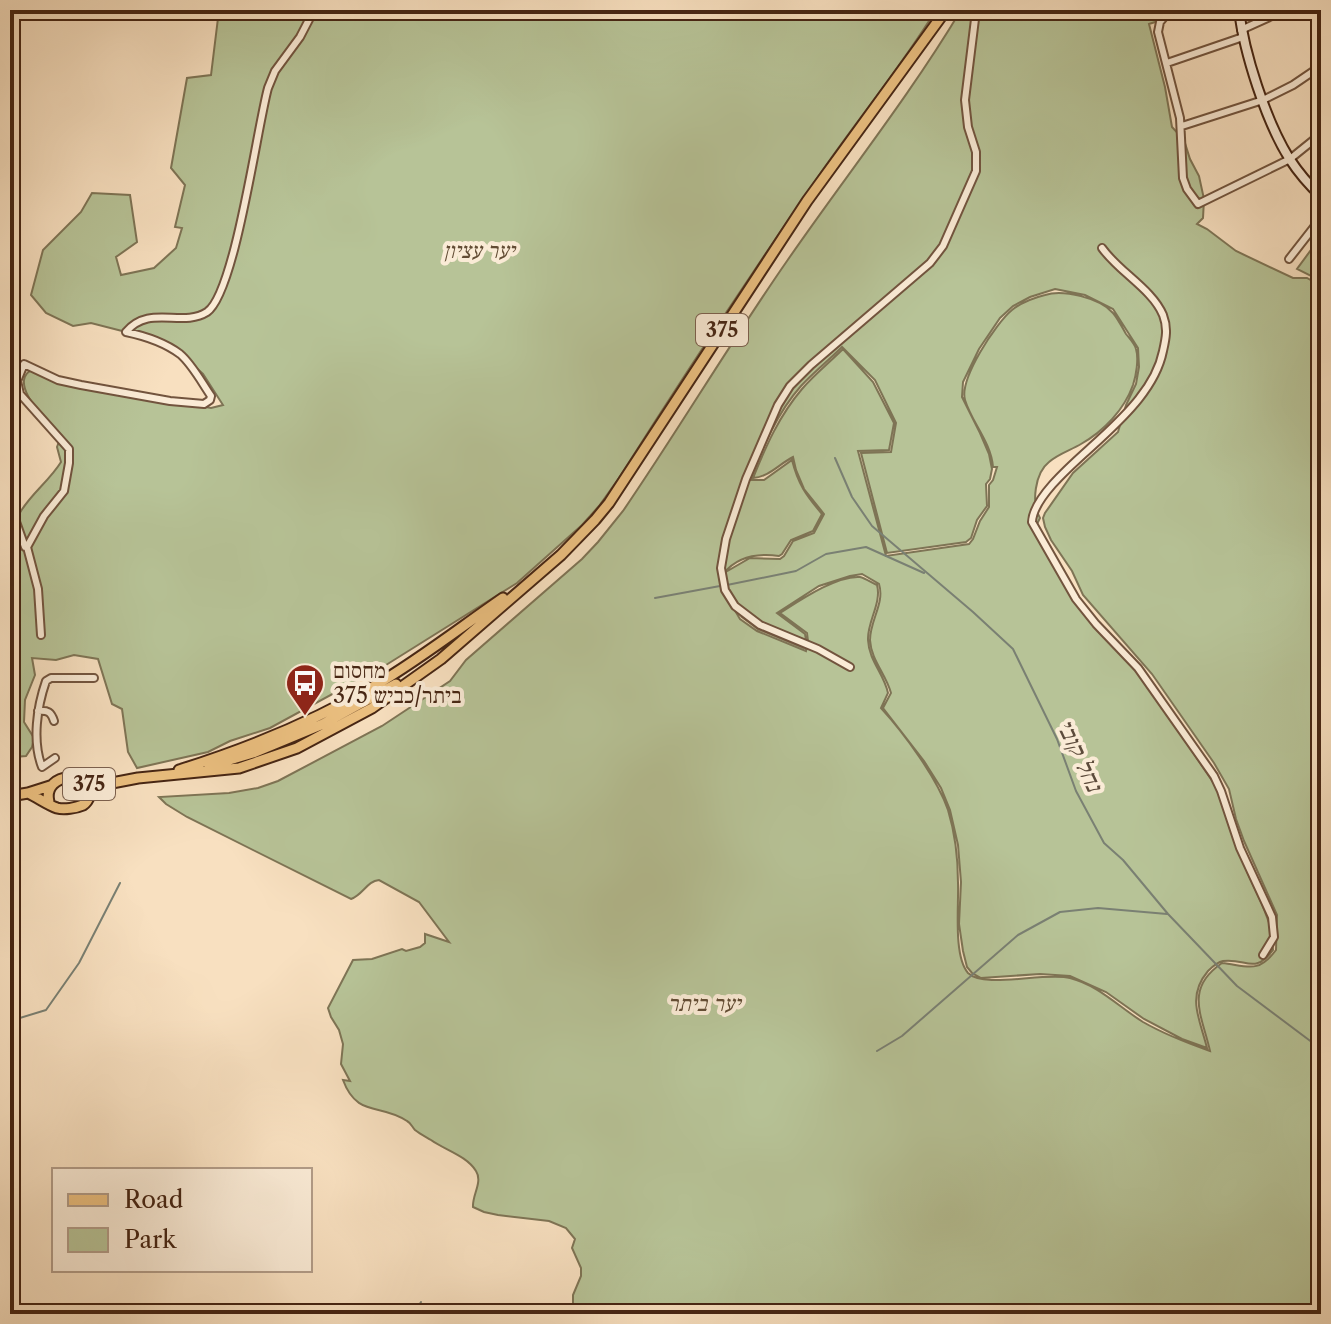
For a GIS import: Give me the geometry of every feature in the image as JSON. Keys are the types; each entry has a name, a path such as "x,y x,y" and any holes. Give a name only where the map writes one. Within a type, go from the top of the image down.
{"main road":[{"name":"375","path":"91,787 182,774 253,753 323,724 441,659 569,547 609,503 807,201 946,10"},
{"path":"930,33 956,10"},
{"path":"160,776 252,744 315,717 377,685 539,574"},
{"name":"375","path":"10,796 74,777 83,779 91,787"},
{"name":"375","path":"49,802 47,792 50,786"},
{"name":"375","path":"28,793 59,808 82,805 89,798 91,787"}],"street":[{"path":"27,547 44,516 64,491 70,455 69,449 20,394 17,381 24,364 58,380 81,385 170,401 204,404 210,400 211,396 182,356 166,345 126,332 141,319 191,317 207,312 218,299 232,260 268,88 275,71 300,37 314,10"},
{"path":"850,667 818,649 760,625 735,606 725,590 721,568 726,539 746,479 778,405 790,386 930,263 943,246 976,171 976,152 968,127 965,100 974,10"},
{"path":"1170,10 1160,22 1158,32 1182,126 1183,178 1198,204 1290,159 1321,134"},
{"path":"1239,10 1242,33 1263,100 1290,159 1321,196"},
{"path":"1167,63 1242,33 1285,10"},
{"path":"1182,126 1263,100 1321,66"},
{"path":"1289,259 1321,218"},
{"path":"1102,248 1111,261 1157,305 1163,316 1166,335 1160,367 1148,388 1128,410 1046,492 1032,515 1032,522 1076,599 1138,668 1214,776 1240,848 1272,917 1274,937 1263,955"},
{"path":"10,505 27,547 38,589 41,635"},
{"path":"55,758 42,767 38,757 39,699 46,681 51,678 94,678"},
{"path":"38,711 47,710 54,721"}],"green space":[{"name":"יער עציון","path":"219,10 936,10 769,249 599,506 517,583 386,665 270,728 208,752 137,768 128,752 122,709 112,704 98,659 74,655 56,660 32,658 35,675 25,700 24,722 34,738 26,756 14,757 10,785 10,498 21,511 61,462 57,447 61,436 26,392 26,374 35,368 75,384 211,408 223,405 203,374 178,351 91,323 73,326 46,313 31,295 43,250 81,212 92,193 130,195 137,242 116,257 121,275 154,268 176,248 182,228 175,227 185,185 171,168 187,78 211,75"},
{"name":"יער ביתר","path":"961,10 1193,10 1149,24 1172,127 1184,140 1199,176 1204,199 1203,218 1197,224 1236,251 1293,278 1307,278 1321,286 1321,1314 570,1314 581,1268 572,1248 575,1239 566,1228 549,1221 498,1215 473,1207 478,1175 472,1166 419,1133 408,1122 355,1100 343,1080 350,1081 341,1064 343,1044 328,1008 353,960 372,959 402,949 406,951 420,947 425,943 425,934 449,942 419,902 379,880 351,899 187,817 159,797 258,788 278,781 382,726 450,681 466,660 582,559 623,511 766,292","holes":["1055,289 1085,295 1113,309 1138,348 1139,367 1118,432 1073,473 1045,513 1045,527 1083,595 1152,674 1214,763 1229,789 1244,841 1277,915 1276,950 1270,958 1252,967 1222,963 1203,983 1199,993 1200,1014 1210,1051 1151,1026 1080,981 1059,977 987,980 976,978 968,973 960,955 957,865 948,810 919,756 881,708 888,693 871,654 868,640 878,599 877,585 860,577 840,580 780,613 807,633 806,651 757,631 740,619 724,592 742,617 758,629 804,648 805,634 777,613 819,586 850,576 862,574 879,584 880,598 870,640 891,693 883,708 924,761 950,810 958,845 961,882 959,924 967,967 981,978 1040,974 1070,976 1106,992 1144,1019 1182,1039 1207,1048 1196,999 1201,981 1210,969 1221,962 1261,962 1273,950 1271,928 1248,874 1221,794 1145,681 1075,601 1040,543 1035,528 1040,518 1036,488 1044,467 1105,426 1119,411 1133,385 1137,367 1136,349 1113,313 1091,299 1053,293 1036,297 1005,317 980,352 965,391 968,408 989,449 993,467 997,467 989,485 989,507 969,544 886,556 858,451 889,450 894,423 873,382 843,349 807,384 786,410 753,478 769,473 793,457 804,489 824,514 814,533 793,541 780,559 750,558 724,573 749,557 779,556 791,540 813,531 822,514 803,489 792,460 764,480 750,480 785,407 801,386 842,347 875,380 896,423 891,452 861,453 887,553 966,542 987,506 986,484 992,469 989,454 962,397 963,382 979,349 1000,318 1013,306"]},
{"path":"1316,243 1321,245 1321,281 1297,269"}],"waterway":[{"name":"נחל קובי","path":"835,458 852,497 872,526 1013,649 1057,739 1076,791 1104,843 1237,986 1321,1049"},
{"path":"727,585 796,571 826,554 866,547 924,573"},
{"path":"655,598 720,586"},
{"path":"10,1021 46,1010 79,963 120,883"},
{"path":"877,1051 902,1036 1018,935 1060,912 1098,908 1167,914"},
{"path":"414,1314 421,1302"}],"place":[{"name":"מחסום ביתר/כביש 375","path":"305,717"}]}
